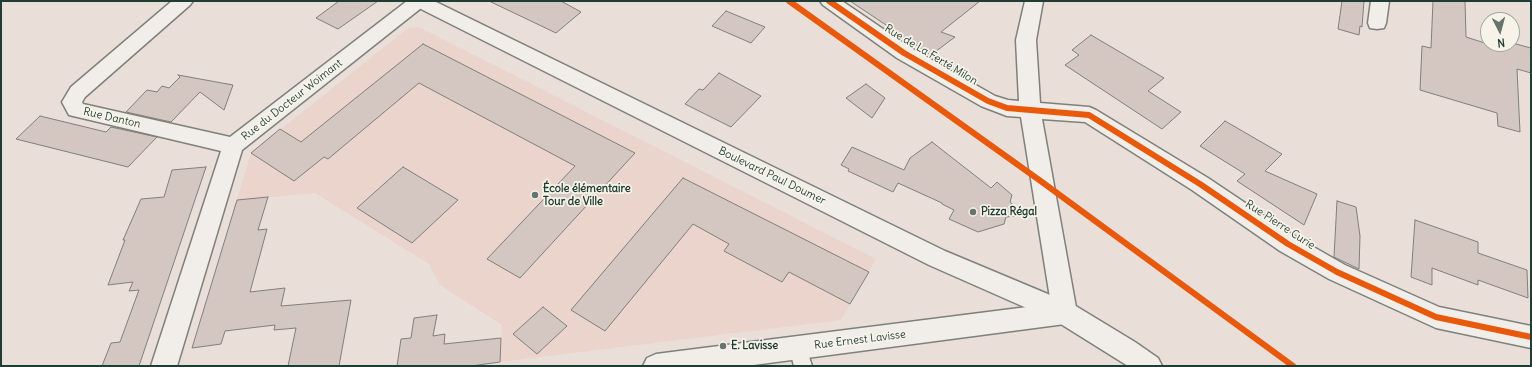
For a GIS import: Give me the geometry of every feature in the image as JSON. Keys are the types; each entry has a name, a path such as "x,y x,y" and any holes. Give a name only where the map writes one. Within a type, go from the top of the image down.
{"street":[{"name":"Rue Danton","path":"184,1 78,92 72,102 76,110 233,146"},
{"name":"Rue du Docteur Woimant","path":"164,366 233,146 419,1"},
{"name":"Boulevard Paul Doumer","path":"419,1 937,258 1064,313 1130,358 1149,366"},
{"name":"Rue de La Ferté Milon","path":"829,1 904,53 988,101 1007,108 1030,110"},
{"path":"1034,1 1026,40 1030,110 1064,313"},
{"path":"1378,23 1380,1"},
{"name":"Rue Pierre Curie","path":"1030,110 1089,115 1200,184 1288,244 1337,272 1436,316 1531,337"},
{"name":"Rue Ernest Lavisse","path":"656,366 801,357 1064,313"}],"shaded area":[{"name":"École élémentaire Tour de Ville","path":"419,27 876,259 841,320 500,362 502,325 440,285 429,264 315,193 237,200 251,153 408,28"}],"building":[{"path":"339,1 378,1 338,29 316,18"},
{"path":"489,1 561,1 581,12 556,33"},
{"path":"850,1 980,1 941,32 955,37 931,55"},
{"path":"1342,1 1364,1 1362,27 1360,26 1359,35 1338,29"},
{"path":"1433,1 1465,1 1466,37 1480,41 1480,52 1520,52 1520,45 1531,48 1531,73 1517,69 1520,132 1498,126 1497,113 1420,90 1422,46 1431,48"},
{"path":"726,11 765,27 751,43 712,26"},
{"path":"1091,35 1164,78 1148,91 1181,112 1162,129 1065,65 1079,55 1072,50"},
{"path":"423,44 635,153 520,278 487,259 575,166 419,83 328,159 324,157 294,181 251,153 280,129 301,142"},
{"path":"719,73 761,96 731,127 685,104 699,89 703,90"},
{"path":"178,75 233,85 224,110 200,92 171,122 126,112 147,90 157,92 162,86 169,88 180,77"},
{"path":"866,84 885,98 872,118 846,98"},
{"path":"40,116 106,132 111,127 157,137 128,167 16,139"},
{"path":"1225,121 1282,154 1265,171 1317,194 1304,225 1237,181 1245,174 1200,146"},
{"path":"932,142 991,188 997,182 1012,195 1010,202 1025,215 1006,217 1004,224 978,232 949,219 954,210 942,203 898,183 893,192 848,171 849,169 841,165 852,147 904,170 910,158"},
{"path":"206,167 139,366 102,366 111,343 120,342 139,290 129,291 133,282 108,285 125,240 123,240 141,199 164,197 172,170"},
{"path":"403,167 458,200 412,243 357,208"},
{"path":"683,178 869,272 850,304 789,272 782,282 724,251 729,244 693,224 605,331 571,310"},
{"path":"268,197 258,230 267,229 250,292 285,288 281,306 351,300 339,366 288,366 296,328 274,330 275,325 225,331 221,344 192,348 237,200"},
{"path":"1337,201 1356,207 1360,236 1359,269 1334,257"},
{"path":"1415,220 1478,242 1478,253 1527,270 1528,298 1478,280 1478,285 1432,268 1432,285 1411,277"},
{"path":"543,307 567,326 537,354 513,334"},
{"path":"437,315 433,336 445,334 444,344 501,338 500,362 471,366 397,366 401,339 411,338 414,318"}],"cycle path":[{"path":"789,1 1042,182 1293,366"},
{"path":"829,1 904,53 988,101 1007,108 1089,115 1200,184 1288,244 1337,272 1436,317 1531,337"}],"place":[{"name":"École élémentaire Tour de Ville","path":"535,195"},
{"name":"Pizza Régal","path":"973,212"},
{"name":"E. Lavisse","path":"723,346"}]}
